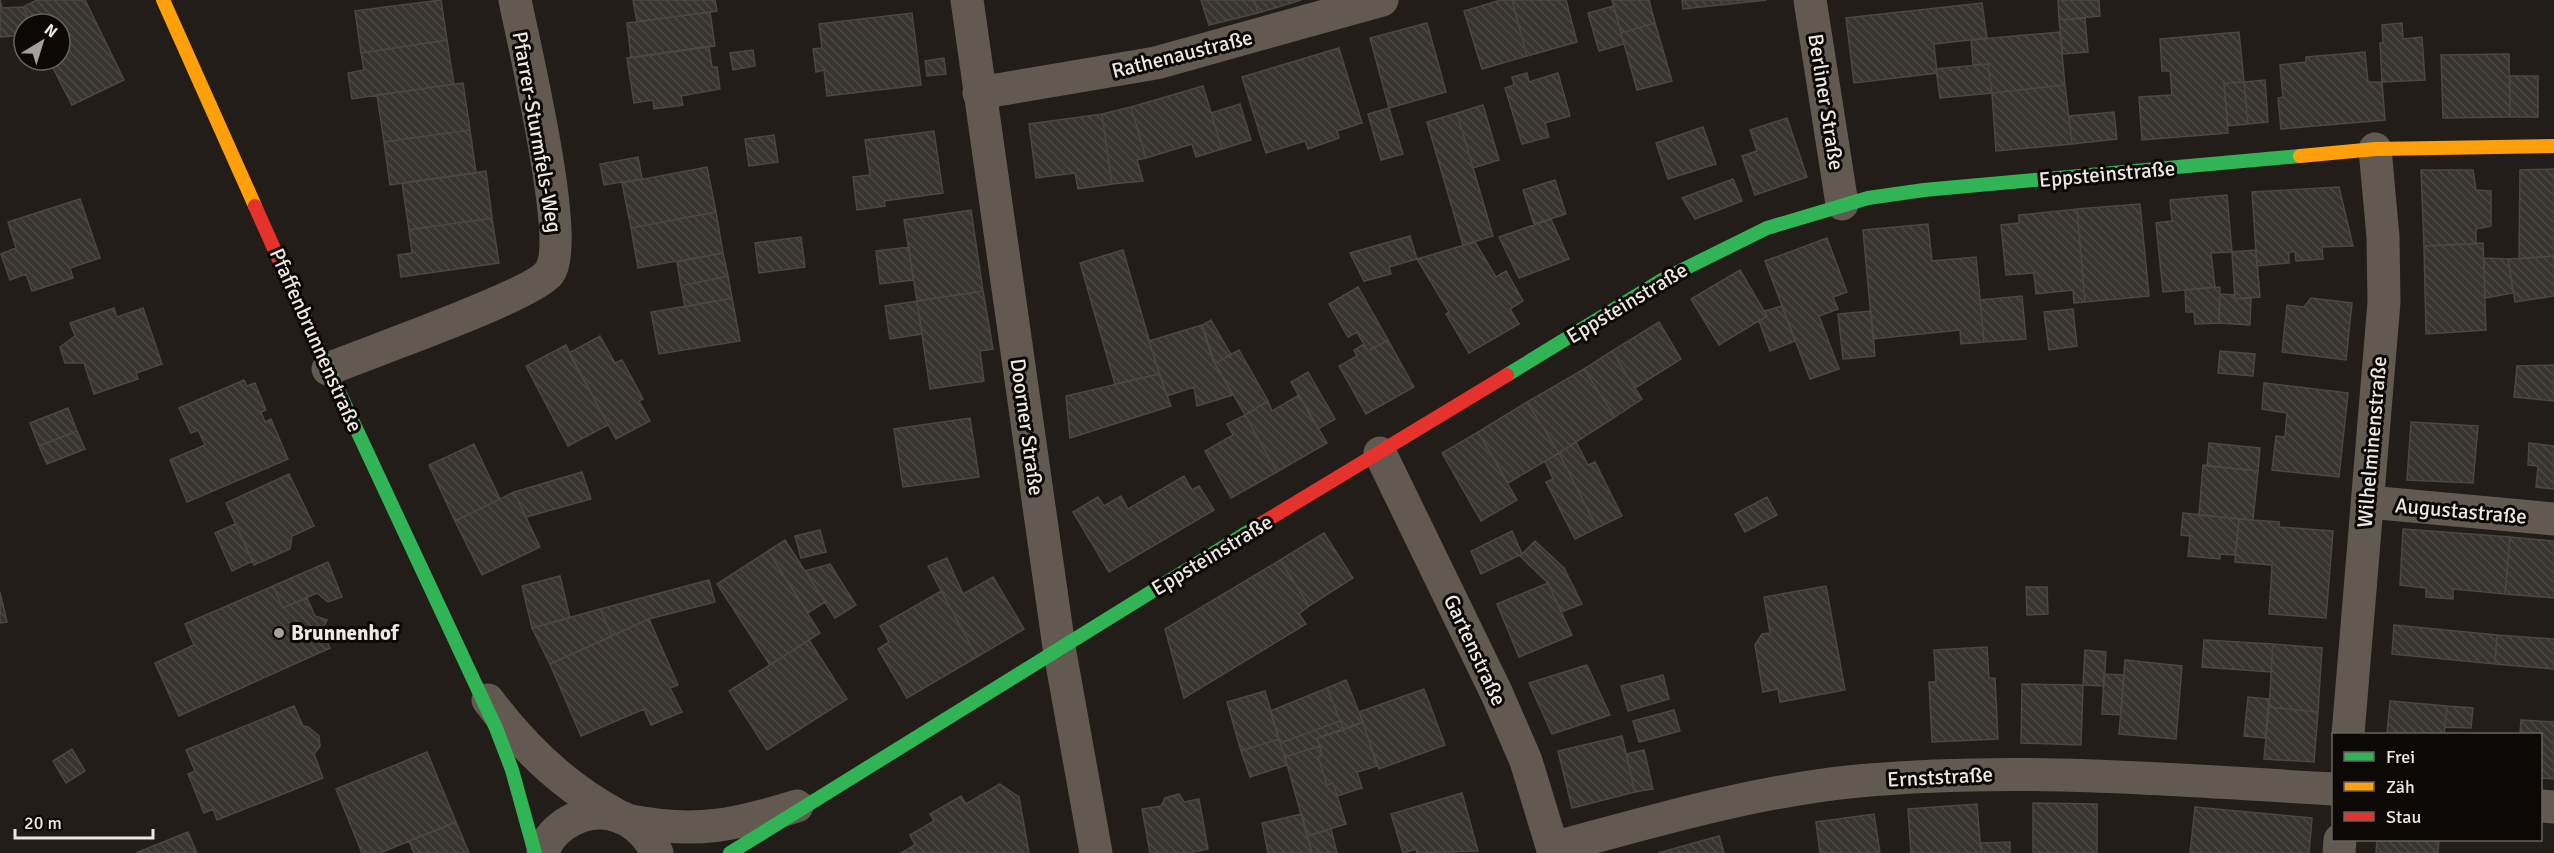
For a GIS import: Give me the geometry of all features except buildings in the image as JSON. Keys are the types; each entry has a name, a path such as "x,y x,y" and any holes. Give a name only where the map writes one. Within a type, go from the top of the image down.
{"street":[{"name":"Pfaffenbrunnenstraße","path":"164,0 328,369 512,770 535,853"},
{"name":"Pfarrer-Sturmfels-Weg","path":"328,369 518,293 548,275 555,262 556,244 546,155 515,0"},
{"name":"Doorner Straße","path":"967,0 1059,647 1096,853"},
{"name":"Rathenaustraße","path":"979,93 1156,63 1382,0"},
{"name":"Berliner Straße","path":"1810,0 1842,204"},
{"name":"Eppsteinstraße","path":"730,853 1059,647 1662,280 1767,228 1842,204 1924,190 2375,149 2554,146"},
{"name":"Wilhelminenstraße","path":"2349,733 2384,291 2384,237 2375,149"},
{"name":"Gartenstraße","path":"1380,453 1497,694 1526,760 1554,850"},
{"name":"Augustastraße","path":"2367,502 2554,519"},
{"name":"Pfaffenbrunnenstraße","path":"472,679 506,723 547,768 566,784 623,817"},
{"name":"Ernststraße","path":"1554,850 1752,797 1858,781 2041,773 2332,789"},
{"name":"Eppsteinstraße","path":"623,817 685,829 724,825 816,800"},
{"path":"543,853 556,830 578,816 599,812 623,817 650,839 657,853"}],"traffic: fast":[{"path":"1507,375 1662,280 1767,228 1868,198 1924,190 2300,156"},
{"path":"318,347 496,728 512,770 535,853"},
{"path":"730,853 1264,522"}],"traffic: slow":[{"path":"163,0 255,206"},
{"path":"2300,156 2375,149 2554,146"}],"traffic: jam":[{"path":"255,206 318,347"},
{"path":"1264,522 1507,375"}],"place":[{"name":"Brunnenhof","path":"279,633"}]}
